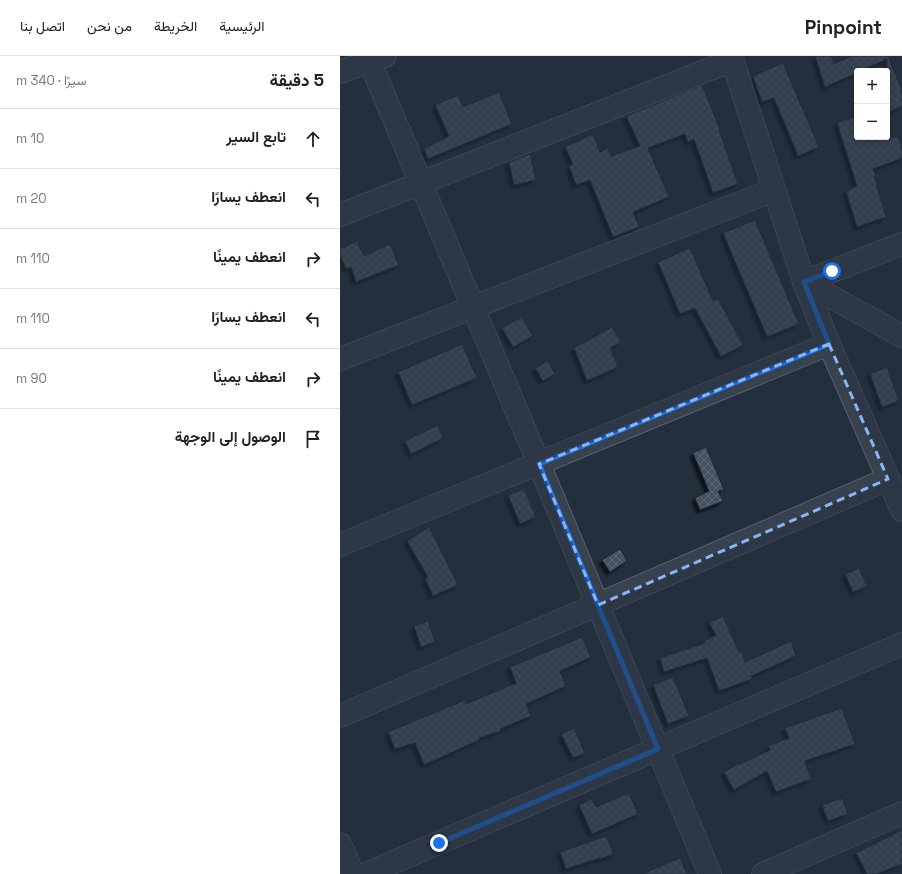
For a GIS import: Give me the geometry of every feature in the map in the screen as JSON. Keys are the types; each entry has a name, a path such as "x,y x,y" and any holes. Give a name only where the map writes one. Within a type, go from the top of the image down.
{"street":[{"path":"340,216 732,58 804,282 829,344 902,510"},
{"path":"340,72 378,59 421,184 710,874"},
{"path":"340,360 774,190"},
{"path":"804,282 902,244"},
{"path":"804,282 902,336"},
{"path":"340,545 829,344"},
{"path":"340,716 888,479"},
{"path":"366,874 902,644"},
{"path":"763,874 902,813"},
{"path":"340,844 353,874"}],"highlighted area":[{"path":"829,344 888,479 598,605 539,464"}],"building":[{"path":"815,56 831,56 834,64 851,56 894,56 889,58 902,91 902,106 890,112 890,68 887,68 887,59 868,68 854,68 854,74 825,87"},
{"path":"783,63 819,147 798,156 774,98 762,102 753,76"},
{"path":"702,85 720,129 719,130 738,184 713,193 694,139 688,142 685,134 648,148 669,197 633,212 639,227 613,237 590,180 576,185 569,166 573,164 565,147 593,134 600,152 608,148 611,156 640,146 626,116"},
{"path":"499,92 512,124 428,159 424,149 449,136 435,105 458,95 463,107"},
{"path":"854,117 854,140 890,140 890,137 898,137 902,148 902,158 873,169 886,217 857,227 846,191 857,186 837,123"},
{"path":"530,154 536,180 514,185 509,162"},
{"path":"755,220 799,324 767,337 723,233"},
{"path":"357,241 364,256 390,244 399,265 356,282 351,267 346,269 340,255 340,249"},
{"path":"690,248 713,301 718,299 743,345 721,357 695,308 680,314 658,262"},
{"path":"522,317 533,336 513,347 502,328"},
{"path":"612,327 621,342 610,348 618,367 587,381 574,348"},
{"path":"462,344 477,378 412,405 398,372"},
{"path":"548,361 555,374 543,381 535,368"},
{"path":"887,367 899,401 882,407 870,374"},
{"path":"438,425 443,438 411,454 405,441"},
{"path":"706,447 724,490 718,491 723,501 700,510 695,498 709,491 693,453"},
{"path":"524,489 536,517 520,524 508,495"},
{"path":"429,527 458,585 433,596 425,578 428,577 407,541"},
{"path":"620,549 627,561 610,572 602,560"},
{"path":"859,568 867,586 853,592 845,574"},
{"path":"723,616 739,652 742,651 745,662 791,641 796,656 751,676 752,679 719,691 707,658 664,672 660,658 705,643 704,641 716,635 709,623"},
{"path":"428,621 435,642 421,647 414,626"},
{"path":"582,637 591,657 560,671 566,686 526,704 531,716 500,729 501,731 479,738 479,740 424,765 415,743 395,749 388,732 465,700 466,704 516,683 510,667"},
{"path":"673,677 689,716 668,724 653,685"},
{"path":"842,708 855,744 805,761 811,779 776,792 767,771 734,790 724,772 740,763 741,764 770,750 768,746 789,738 785,728"},
{"path":"574,728 585,753 573,758 561,734"},
{"path":"629,793 638,814 592,834 579,805 592,799 596,807"},
{"path":"842,798 848,814 828,821 822,805"},
{"path":"902,830 902,864 877,874 867,874 856,853"},
{"path":"606,836 614,854 566,869 560,852"},
{"path":"680,858 687,874 642,874"}],"route":[{"path":"439,843 658,749 539,464 829,344 804,282 832,271"}]}
